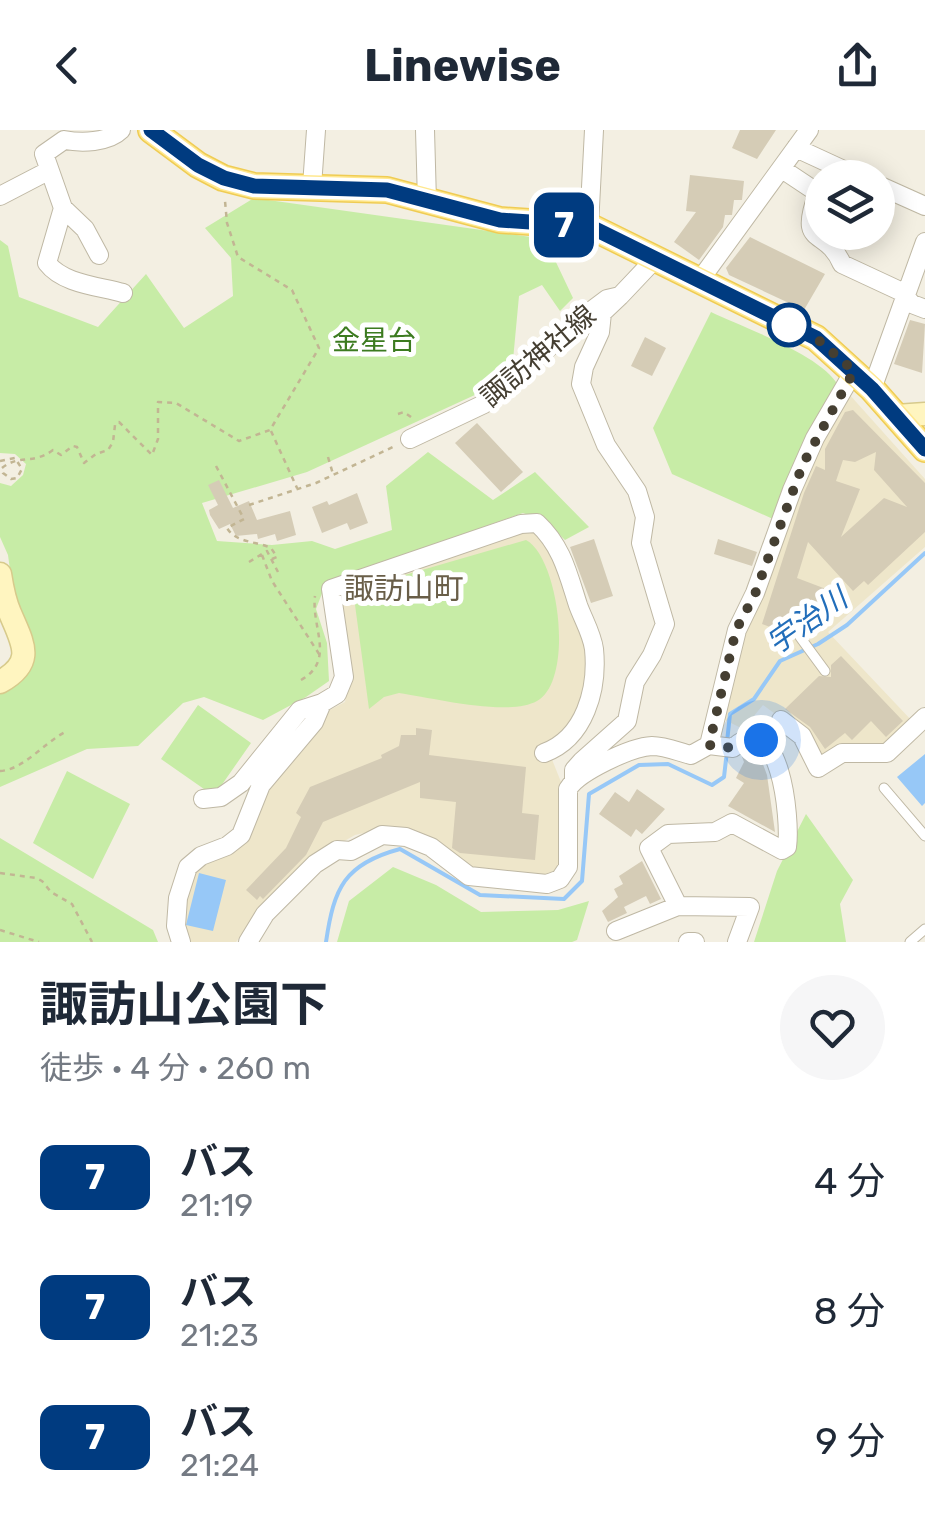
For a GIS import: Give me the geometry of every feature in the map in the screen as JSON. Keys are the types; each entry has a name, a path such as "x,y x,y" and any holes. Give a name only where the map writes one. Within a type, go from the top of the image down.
{"main road":[{"path":"151,130 198,165 224,178 254,186 387,190 500,220 589,226 816,338 863,380 925,449"}],"street":[{"path":"98,255 85,230 63,208 44,154 60,135 78,143 115,136 121,130"},
{"path":"312,186 316,130"},
{"path":"425,130 427,200"},
{"path":"589,226 594,130"},
{"path":"700,280 808,130"},
{"path":"796,148 822,160"},
{"path":"782,168 818,193 809,218 812,232 840,257 842,264 900,291 925,309"},
{"path":"0,196 48,171"},
{"path":"895,193 925,206"},
{"path":"63,208 47,263 66,278 123,293"},
{"path":"720,747 736,630 755,594 792,490 815,438 863,380 905,298 925,242"},
{"name":"諏訪神社線","path":"416,432 484,404 586,314 607,299 620,296 656,258"},
{"path":"248,942 265,914 315,864 337,850 351,850 382,836 406,837 431,847 469,876 547,884 560,879 568,866 568,789 574,770 627,721 635,682 665,624 641,543 644,517 637,491 606,444 581,384 584,367 600,332 602,314 620,296"},
{"path":"896,416 925,414"},
{"path":"202,798 221,797 242,783 300,710 338,694 344,677 331,589 521,524 537,523 552,537 594,645 588,709 561,747 544,753"},
{"path":"0,574 4,596 24,647 24,659 16,671 0,682"},
{"path":"181,942 177,912 188,867 241,835 261,785 314,722 322,703"},
{"path":"781,720 802,736 818,768 842,754 887,753 925,717"},
{"path":"574,779 636,748 656,746 692,755 751,737 769,748 786,800 787,848 773,847 732,823 715,832 668,834 659,838 649,848 678,906"},
{"path":"616,931 678,906 750,907 737,942"}],"lane":[{"path":"800,638 825,671"},
{"path":"884,788 925,836"},
{"path":"914,821 925,812"},
{"path":"910,942 925,929"}],"path":[{"path":"0,461 15,458 22,469 17,478 11,479 3,474 2,468 22,458 40,459 52,450 61,456 77,447 84,463 108,450 119,422 152,455 158,439 158,402 176,403 239,441 270,430 319,348 292,290 238,257 227,223 224,178"},
{"path":"248,505 334,475 416,432 404,412 398,414"},
{"path":"270,430 298,489"},
{"path":"328,457 334,475"},
{"path":"216,466 244,519 226,528 232,538 272,548 277,557 272,560"},
{"path":"249,562 267,551 278,572"},
{"path":"262,554 282,596 321,657"},
{"path":"301,680 314,671 321,657 314,600 317,592 331,589"},
{"path":"275,600 282,596"},
{"path":"0,771 15,768 64,732"},
{"path":"0,873 42,881 72,904 92,942"},
{"path":"0,930 40,942"}],"shaded area":[{"path":"849,394 925,479 925,547 828,632 913,722 884,747 818,761 804,735 763,705 743,729 721,718 738,642 805,468"},
{"path":"524,528 536,530 549,541 589,649 583,705 571,726 547,747 561,782 561,868 550,876 482,872 381,829 355,835 313,859 260,909 236,942 186,942 182,925 184,898 193,868 230,851 265,788 330,710 345,702 349,682 339,592"}],"green space":[{"name":"金星台","path":"254,198 545,239 573,298 560,311 542,285 519,296 513,360 477,394 307,472 202,503 217,541 272,545 312,541 335,549 392,530 386,486 428,452 493,500 535,472 589,527 565,540 545,521 523,513 326,583 316,609 327,643 329,681 306,697 263,720 204,697 183,703 138,746 87,749 0,787 0,690 18,676 13,592 8,555 0,537 0,483 11,486 23,475 26,464 15,454 0,453 0,240 8,246 19,297 98,327 146,274 184,328 233,296 231,258 205,228"},
{"path":"711,312 799,352 838,385 773,519 672,474 653,428"},
{"path":"526,540 538,551 554,593 559,645 549,689 537,701 508,707 399,693 384,697 369,709 353,590"},
{"path":"198,705 251,743 214,796 161,759"},
{"path":"67,771 130,804 93,879 33,843"},
{"path":"806,814 853,880 840,904 846,942 754,942 777,871"},
{"path":"0,838 153,930 158,942 0,942"},
{"path":"393,867 436,885 481,912 558,910 589,901 577,940 572,942 337,942 349,901"}],"water":[{"path":"925,754 925,803 922,806 897,777"},
{"path":"199,873 226,880 213,931 186,925"}],"building":[{"path":"740,130 776,130 757,159 732,148"},
{"path":"690,175 744,181 742,200 734,200 732,215 725,215 723,227 699,260 674,242 696,212 686,211"},
{"path":"750,237 825,274 804,310 729,275 726,268"},
{"path":"910,320 925,324 922,373 894,364"},
{"path":"645,337 666,348 652,376 631,366"},
{"path":"853,410 925,483 925,532 868,585 864,581 853,591 808,542 797,578 826,589 812,631 808,634 798,629 792,635 762,624 804,493 816,466 825,470 825,449 845,412","holes":["876,452 874,470 907,507 884,498 841,537 860,489 836,481 843,460 855,462"]},
{"path":"477,423 523,472 501,492 455,443"},
{"path":"219,480 233,508 249,501 257,520 290,511 296,535 277,541 275,534 258,539 257,534 236,536 230,524 219,529 210,515 209,510 218,505 208,485"},
{"path":"357,493 368,523 350,530 347,523 322,533 312,507 327,501 329,505"},
{"path":"594,539 613,596 591,603 570,547"},
{"path":"718,539 757,552 752,566 714,554"},
{"path":"841,656 903,721 886,737 871,721 852,740 845,733 825,749 810,727 785,709 819,676 831,677 831,665"},
{"path":"416,728 432,730 429,755 526,767 522,813 539,815 535,860 460,853 452,848 456,802 420,798 420,782 323,822 306,855 263,899 260,896 257,900 246,890 286,848 301,817 296,813 310,787 382,758 381,755 399,746 401,735 416,735"},
{"path":"751,752 761,759 767,775 775,832 728,806 744,783 736,778 744,762 742,757"},
{"path":"637,789 665,809 642,834 636,829 631,837 599,814 615,792 629,802"},
{"path":"642,861 661,899 650,904 646,896 624,907 627,913 608,922 602,911 618,897 614,889 623,884 619,876"}],"waterway":[{"name":"宇治川","path":"727,742 730,714 754,699 780,661 818,644 847,625 925,553"},
{"path":"326,942 333,907 345,881 366,862 400,849 480,895 564,899 582,881 589,794 639,765 668,764 712,785 724,777 727,751"}],"bus line":[{"name":"7","path":"151,130 198,165 224,178 254,186 387,190 500,220 589,226 816,338 872,389 925,449"}],"district":[{"name":"諏訪山町","path":"404,589"}],"route":[{"path":"761,740 751,737 733,748 709,745 736,630 755,594 803,464 854,371 816,338 789,325"}]}
